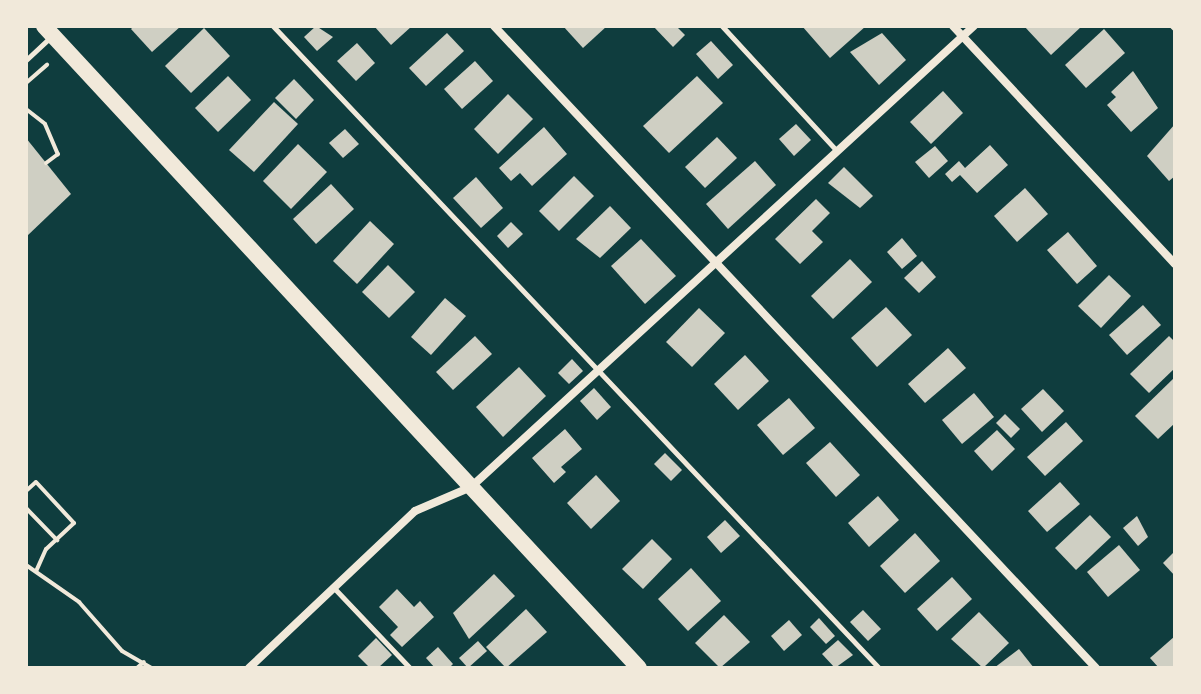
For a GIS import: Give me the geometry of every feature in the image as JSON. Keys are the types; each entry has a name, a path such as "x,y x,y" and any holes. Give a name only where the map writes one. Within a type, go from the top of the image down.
{"main road":[{"path":"48,30 639,668"}],"street":[{"path":"494,26 1096,668"},
{"path":"953,26 1175,264"},
{"path":"249,668 415,511 471,487 974,26"}],"lane":[{"path":"273,26 879,668"},
{"path":"722,26 837,151"},
{"path":"26,60 48,30"},
{"path":"334,588 410,668"}],"path":[{"path":"26,83 47,65"},
{"path":"26,109 45,124 58,154 46,163"},
{"path":"26,491 36,482 74,523 46,549 36,571"},
{"path":"26,508 57,540"},
{"path":"26,565 79,602 122,651 151,668"},
{"path":"137,668 144,662"}],"building":[{"path":"134,26 181,26 152,52 131,29"},
{"path":"316,26 333,37 317,51 304,37"},
{"path":"374,26 412,26 391,45"},
{"path":"563,26 607,26 583,48"},
{"path":"653,26 676,26 685,35 673,47"},
{"path":"802,26 866,26 830,58"},
{"path":"1024,26 1082,26 1051,55"},
{"path":"204,28 230,56 191,93 165,66"},
{"path":"1104,29 1125,53 1086,88 1065,65"},
{"path":"447,33 464,51 426,86 409,68"},
{"path":"882,33 906,60 879,85 850,52"},
{"path":"711,41 733,65 718,79 696,54"},
{"path":"357,43 375,63 356,81 337,61"},
{"path":"475,61 493,81 462,109 444,89"},
{"path":"1133,71 1158,108 1131,132 1107,105 1116,97 1111,92"},
{"path":"228,76 251,100 218,132 195,108"},
{"path":"697,76 723,103 669,153 643,126"},
{"path":"294,79 314,100 296,119 275,98"},
{"path":"943,91 963,113 931,144 910,122"},
{"path":"508,94 533,119 498,154 474,129"},
{"path":"274,102 298,124 254,172 229,150"},
{"path":"796,124 811,140 794,156 779,139"},
{"path":"1175,124 1175,176 1169,181 1147,156"},
{"path":"544,127 567,154 532,186 520,173 511,181 499,168"},
{"path":"345,129 359,144 343,158 329,143"},
{"path":"717,137 737,158 705,188 685,167"},
{"path":"26,138 71,194 26,237"},
{"path":"298,144 327,172 291,209 263,181"},
{"path":"990,145 1008,165 977,193 960,175 952,182 945,174 959,161 965,168"},
{"path":"935,146 948,161 929,178 915,162"},
{"path":"755,161 776,185 728,229 706,204"},
{"path":"844,167 873,196 860,208 828,183"},
{"path":"574,176 594,196 559,231 539,211"},
{"path":"476,177 503,208 481,228 453,198"},
{"path":"331,184 354,209 316,244 293,219"},
{"path":"1025,188 1048,214 1017,242 994,216"},
{"path":"816,199 830,213 812,231 823,242 800,264 775,239"},
{"path":"610,206 631,228 600,258 576,239"},
{"path":"370,221 394,244 357,284 333,261"},
{"path":"511,222 523,234 508,248 497,236"},
{"path":"1068,232 1097,266 1077,284 1047,250"},
{"path":"902,238 917,256 902,269 887,252"},
{"path":"641,239 676,276 645,304 611,266"},
{"path":"850,259 872,282 833,319 811,296"},
{"path":"922,261 936,277 919,293 904,278"},
{"path":"388,265 415,292 389,318 362,292"},
{"path":"1109,275 1131,296 1101,328 1078,306"},
{"path":"445,298 466,316 431,355 411,337"},
{"path":"1143,305 1161,325 1127,355 1109,335"},
{"path":"886,307 912,335 877,367 851,338"},
{"path":"699,308 725,333 692,367 666,342"},
{"path":"475,336 492,354 453,390 436,372"},
{"path":"1169,336 1175,342 1175,368 1149,393 1130,374"},
{"path":"948,348 966,368 925,403 908,384"},
{"path":"745,355 769,381 738,410 714,384"},
{"path":"572,359 583,371 569,384 558,373"},
{"path":"519,367 546,396 503,437 476,407"},
{"path":"1175,377 1175,423 1158,439 1135,416"},
{"path":"594,388 611,407 597,420 580,401"},
{"path":"1043,389 1064,411 1042,432 1021,409"},
{"path":"974,393 994,417 962,444 942,420"},
{"path":"789,398 815,428 783,455 757,425"},
{"path":"1005,414 1020,429 1011,438 996,423"},
{"path":"1066,422 1083,441 1045,476 1027,457"},
{"path":"565,429 582,449 561,467 566,472 554,483 532,458"},
{"path":"997,430 1015,449 992,471 974,451"},
{"path":"830,442 860,475 836,497 806,463"},
{"path":"665,453 682,470 671,481 654,464"},
{"path":"596,475 620,501 591,529 567,503"},
{"path":"1060,482 1080,504 1047,532 1028,511"},
{"path":"878,496 899,520 869,547 848,523"},
{"path":"1090,515 1111,537 1076,570 1055,548"},
{"path":"1137,516 1148,537 1138,546 1123,528"},
{"path":"725,520 740,536 721,553 707,537"},
{"path":"915,533 940,561 905,593 880,566"},
{"path":"652,539 672,559 643,589 622,569"},
{"path":"1119,545 1140,570 1108,597 1087,572"},
{"path":"1175,551 1175,576 1163,563"},
{"path":"691,568 721,601 688,631 658,599"},
{"path":"494,574 515,596 469,639 453,613"},
{"path":"952,577 972,599 937,631 917,609"},
{"path":"397,589 414,607 420,601 434,617 402,647 390,635 398,627 379,607"},
{"path":"526,609 547,632 506,668 486,647"},
{"path":"863,610 881,629 868,641 850,622"},
{"path":"979,612 1009,643 983,668 951,639"},
{"path":"724,615 750,642 720,668 695,643"},
{"path":"819,618 835,636 826,644 810,627"},
{"path":"789,620 802,635 784,651 771,636"},
{"path":"1175,636 1175,668 1159,668 1150,658"},
{"path":"376,638 392,655 378,668 370,668 358,656"},
{"path":"838,640 853,655 835,668 822,654"},
{"path":"478,641 487,651 468,668 459,658"},
{"path":"438,647 453,664 449,668 435,668 426,658"},
{"path":"1019,649 1034,668 994,668"}]}
